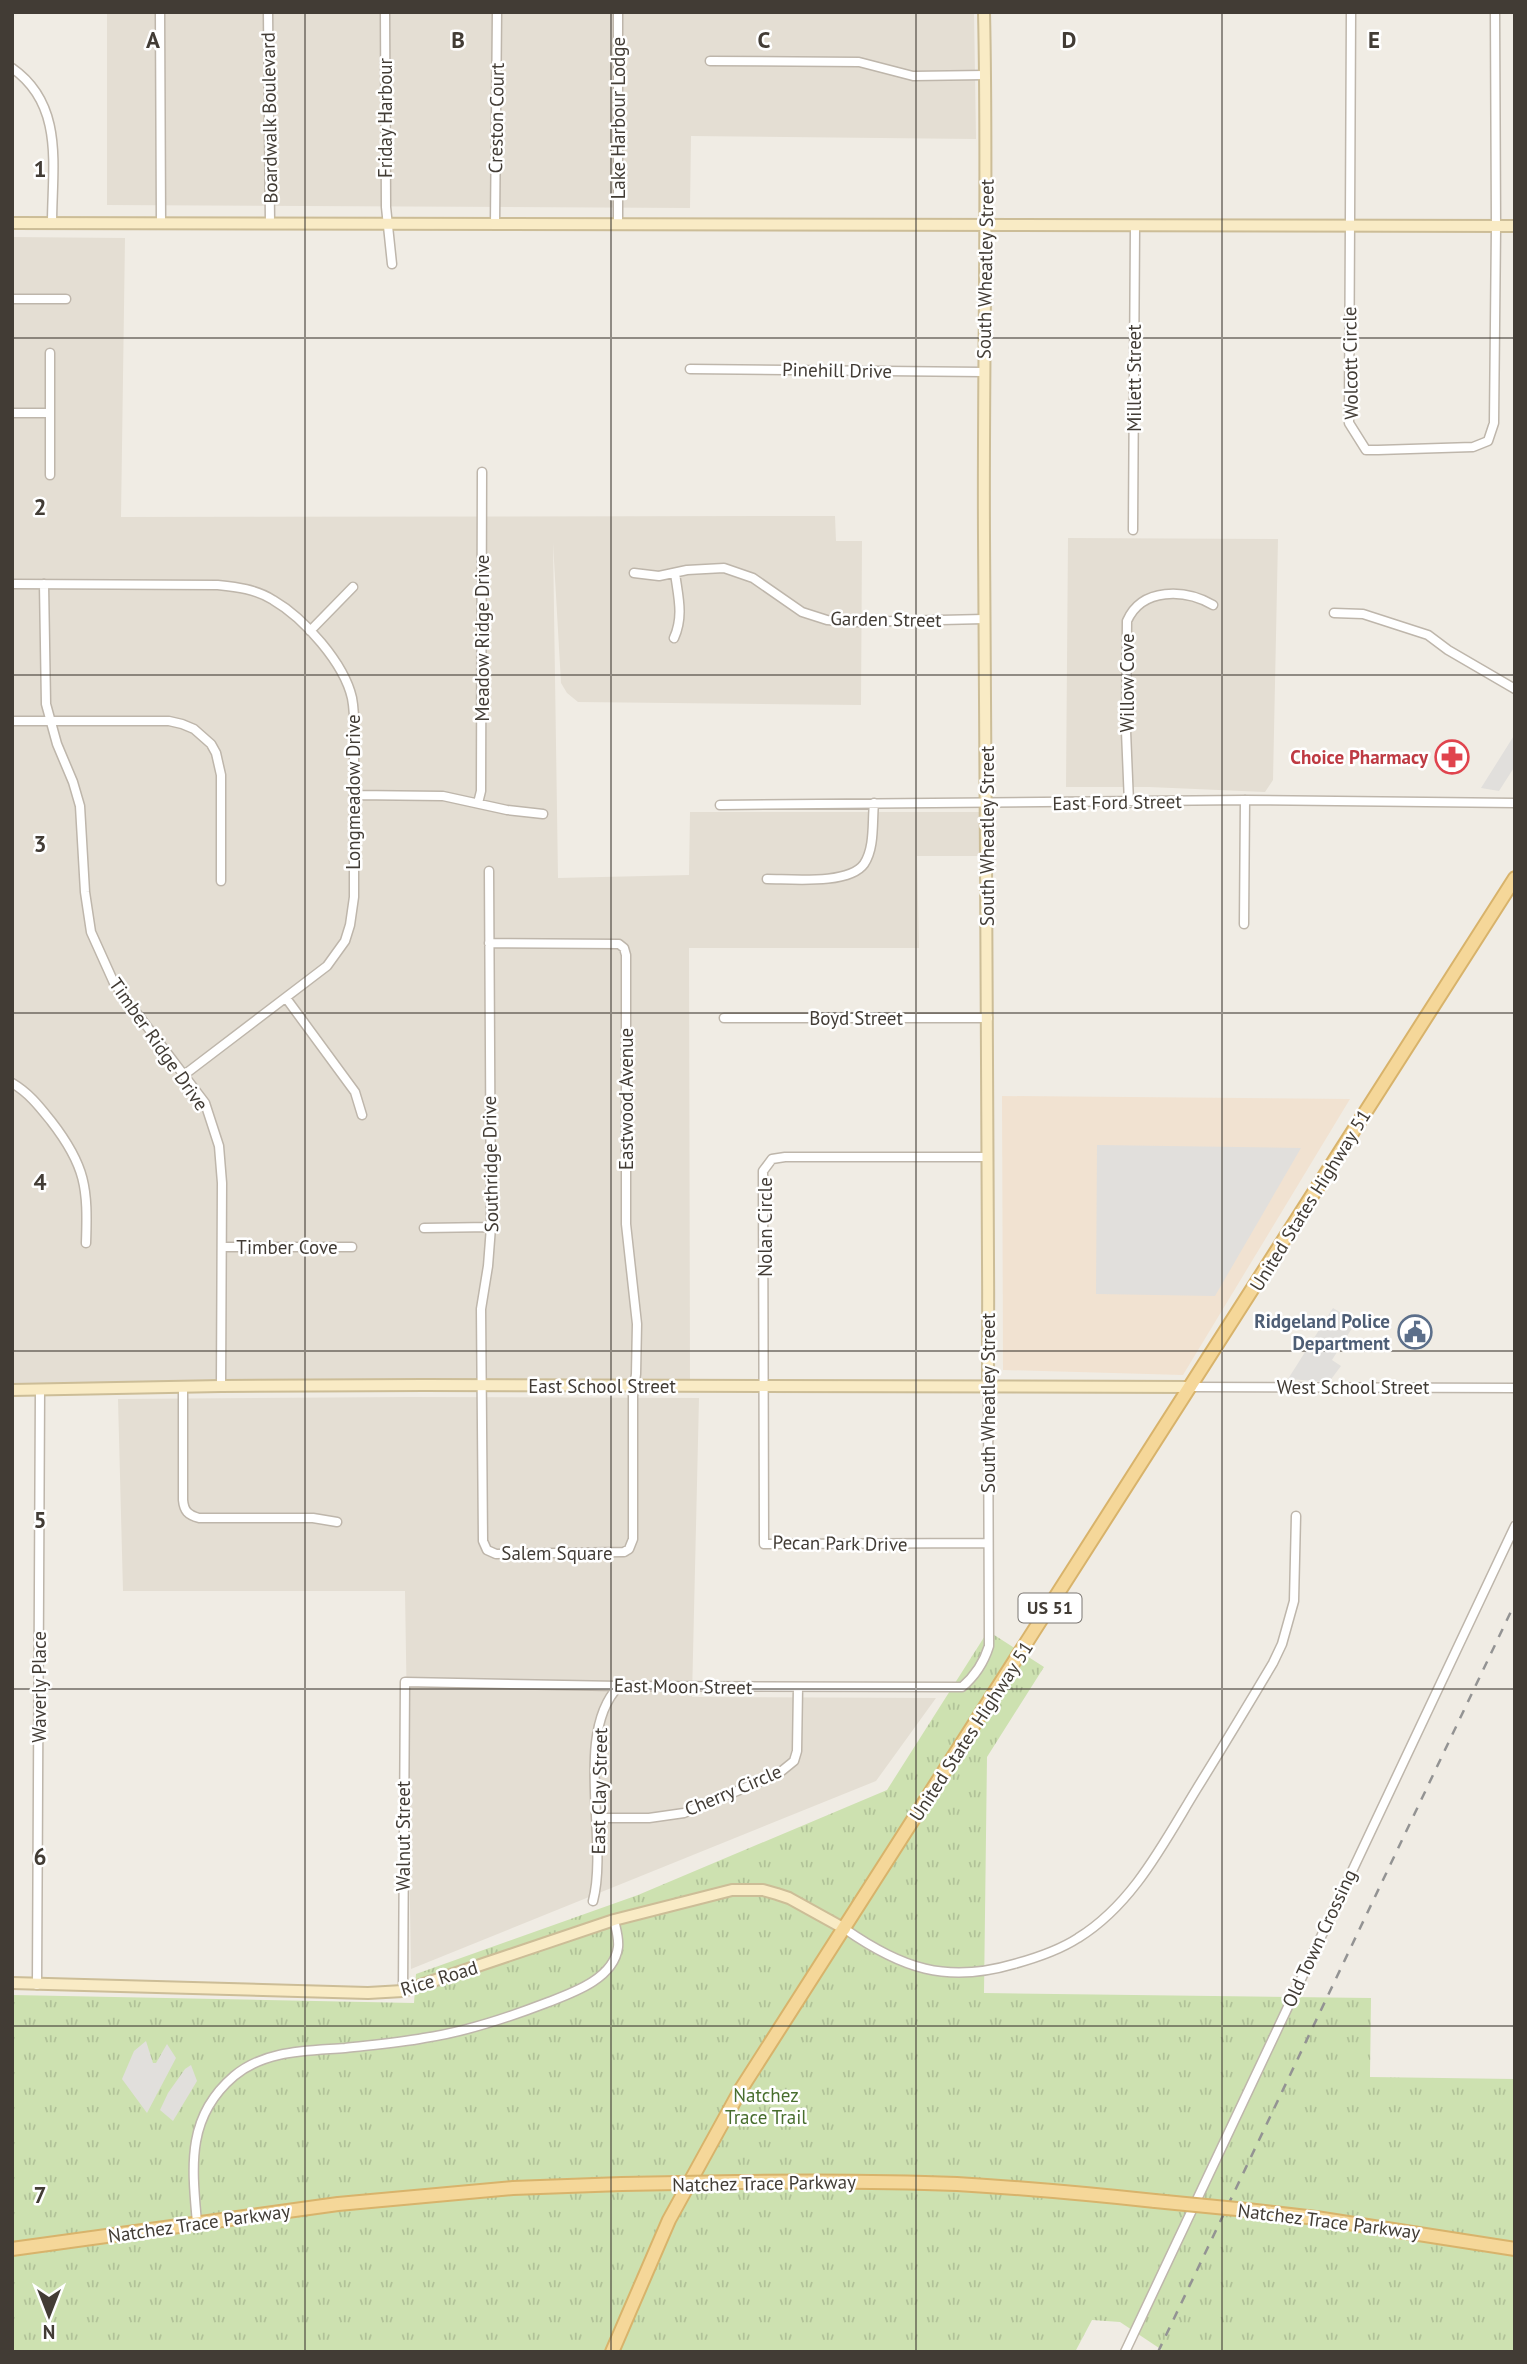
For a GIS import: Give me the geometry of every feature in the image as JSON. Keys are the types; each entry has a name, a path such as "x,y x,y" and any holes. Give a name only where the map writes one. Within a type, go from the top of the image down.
{"main road":[{"name":"United States Highway 51","path":"612,2352 669,2221 741,2089 1515,878"},
{"name":"Natchez Trace Parkway","path":"12,2249 338,2204 513,2188 857,2181 1037,2189 1247,2210 1515,2249"}],"street":[{"path":"160,12 161,224"},
{"name":"Boardwalk Boulevard","path":"268,12 270,224"},
{"name":"Friday Harbour","path":"385,12 387,224 392,264"},
{"name":"Creston Court","path":"495,225 497,12"},
{"name":"Lake Harbour Lodge","path":"618,12 618,225"},
{"name":"South Wheatley Street","path":"962,1686 970,1680 985,1658 989,1646 984,12"},
{"name":"Wolcott Circle","path":"1351,12 1349,423 1366,450 1473,447 1488,441 1494,423 1494,12"},
{"path":"710,61 859,62 913,75 985,75"},
{"path":"12,68 35,88 49,118 52,137 52,224"},
{"path":"12,223 1515,226"},
{"name":"Millett Street","path":"1133,530 1135,227"},
{"path":"12,299 66,299"},
{"path":"50,353 50,475"},
{"name":"Pinehill Drive","path":"690,369 984,372"},
{"path":"12,413 50,413"},
{"name":"Meadow Ridge Drive","path":"478,803 481,791 482,472"},
{"name":"Garden Street","path":"634,573 659,576 705,568 724,568 753,578 802,612 827,620 855,622 984,618"},
{"path":"674,638 679,628 681,610 675,573"},
{"name":"Longmeadow Drive","path":"12,584 238,587 273,600 310,631 339,668 347,683 352,698 354,897 350,925 341,947 327,966 184,1075"},
{"name":"Timber Ridge Drive","path":"44,584 44,679 49,720 80,806 86,910 97,947 114,983 205,1103 219,1146 222,1183 221,1386"},
{"path":"310,631 353,587"},
{"name":"Willow Cove","path":"1129,803 1126,731 1127,621 1139,604 1162,595 1196,595 1213,605"},
{"path":"1334,612 1363,614 1429,635 1448,650 1515,689"},
{"path":"12,721 169,722 182,724 203,736 216,752 221,775 221,881"},
{"path":"354,795 443,796 508,810 544,814"},
{"path":"1244,924 1245,800"},
{"name":"East Ford Street","path":"720,805 1245,800 1515,803"},
{"path":"767,879 832,878 853,873 864,863 871,844 874,803"},
{"path":"489,871 489,943"},
{"name":"Southridge Drive","path":"481,1385 481,1309 491,1227 489,943"},
{"name":"Eastwood Avenue","path":"489,943 620,944 624,948 626,1224 637,1324 635,1386"},
{"path":"286,998 355,1092 362,1115"},
{"name":"Boyd Street","path":"724,1018 989,1018"},
{"path":"12,1083 30,1095 66,1141 78,1164 85,1187 86,1243"},
{"name":"Nolan Circle","path":"765,1386 763,1171 772,1159 988,1157"},
{"path":"424,1228 491,1227"},
{"name":"Timber Cove","path":"222,1247 352,1247"},
{"name":"East School Street","path":"12,1390 481,1385 1191,1387"},
{"name":"Salem Square","path":"481,1385 483,1541 486,1550 496,1554 619,1553 629,1549 633,1539 635,1386"},
{"name":"Pecan Park Drive","path":"765,1386 764,1544 988,1543"},
{"path":"183,1387 183,1500 184,1508 191,1516 313,1518 337,1522"},
{"name":"West School Street","path":"1191,1387 1515,1388"},
{"name":"Waverly Place","path":"37,1985 40,1390"},
{"path":"845,1929 875,1950 924,1969 963,1973 995,1969 1043,1955 1079,1938 1106,1917 1126,1898 1150,1866 1273,1663 1282,1644 1294,1601 1296,1516"},
{"name":"Old Town Crossing","path":"1125,2352 1515,1525"},
{"name":"East Moon Street","path":"405,1682 798,1688 962,1686"},
{"name":"Walnut Street","path":"404,1991 405,1682"},
{"name":"East Clay Street","path":"593,1901 598,1865 598,1726 602,1710 610,1695 619,1686"},
{"name":"Cherry Circle","path":"596,1818 649,1818 684,1813 778,1774 794,1761 797,1751 798,1688"},
{"name":"Rice Road","path":"12,1983 368,1993 404,1991 614,1920 714,1894 747,1889 763,1890 789,1898 845,1929"},
{"path":"197,2223 192,2162 195,2140 210,2102 240,2071 262,2059 284,2054 394,2043 451,2033 560,1998 588,1984 612,1963 618,1945 614,1920"}],"shaded area":[{"path":"107,12 974,12 976,139 691,136 690,208 107,205"},
{"path":"12,237 125,238 121,517 835,516 836,541 862,541 861,705 578,702 567,693 561,683 553,543 558,878 689,875 690,812 980,812 979,856 917,856 919,948 689,948 690,1382 12,1388"},
{"path":"1068,538 1278,539 1273,780 1265,792 1066,787"},
{"path":"1515,734 1515,766 1499,791 1481,788"},
{"path":"1002,1096 1350,1099 1183,1375 1003,1370"},
{"path":"1097,1145 1301,1148 1215,1296 1096,1294"},
{"path":"1333,1308 1356,1322 1332,1360 1341,1366 1329,1382 1288,1379"},
{"path":"699,1398 692,1697 936,1698 876,1781 411,1969 405,1591 123,1591 118,1399"},
{"path":"146,2041 153,2063 156,2063 167,2044 176,2058 147,2113 122,2079 134,2051"},
{"path":"191,2065 197,2081 173,2121 160,2110 168,2093"}],"green space":[{"name":"Natchez Trace Trail","path":"988,1631 1044,1667 987,1757 984,1993 1371,1998 1370,2077 1515,2079 1515,2352 1165,2352 1120,2322 1092,2320 1075,2352 12,2352 12,1995 414,2003 416,1974 638,1895 887,1790"}],"railway":[{"path":"1158,2352 1515,1603"}],"place":[{"name":"Choice Pharmacy","path":"1452,757"},
{"name":"Ridgeland Police Department","path":"1415,1332"}]}
